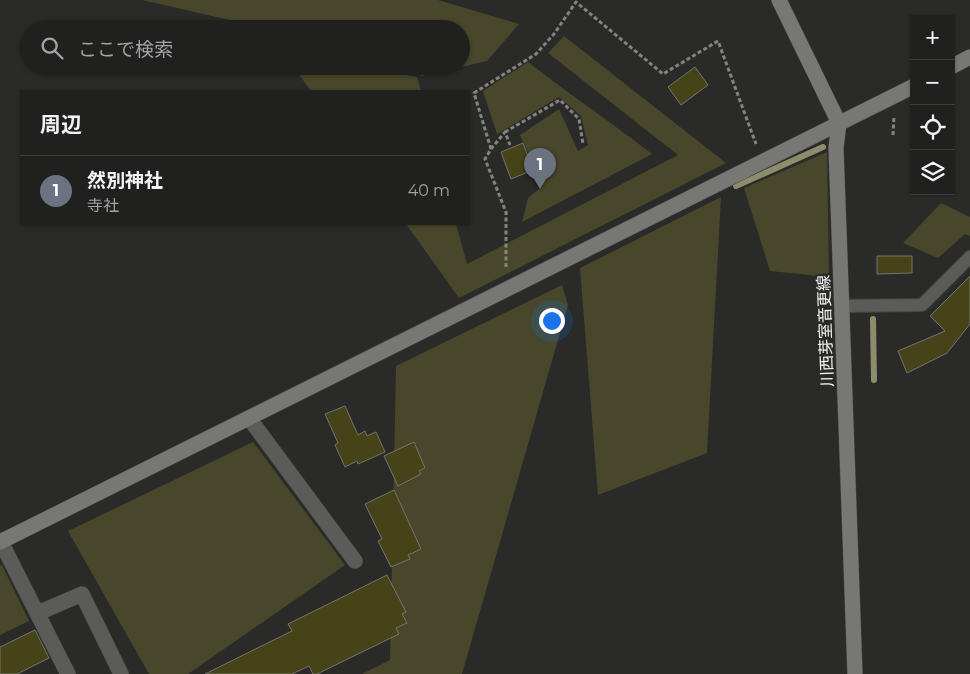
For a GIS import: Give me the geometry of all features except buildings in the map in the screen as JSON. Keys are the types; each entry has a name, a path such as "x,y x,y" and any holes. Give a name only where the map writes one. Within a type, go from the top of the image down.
{"street":[{"path":"779,0 839,123"},
{"path":"955,64 970,57"},
{"path":"68,674 0,542 910,88"},
{"name":"川西芽室音更線","path":"839,123 836,148 855,674"},
{"path":"249,418 355,561"},
{"path":"38,613 82,594 121,674"}],"lane":[{"path":"842,306 922,305 970,257"}],"path":[{"path":"491,148 474,93 536,54 554,34 576,2 663,74 718,41 758,150"},
{"path":"506,267 506,212 485,159 491,148 505,132 560,100 579,119 583,144"},
{"path":"505,132 510,145"}],"shaded area":[{"path":"142,0 438,0 519,24 487,61 470,65 470,20 230,20"},
{"path":"564,36 726,163 459,298 407,225 456,225 467,264 678,155 548,53"},
{"path":"528,62 652,154 522,222 528,198 540,188 536,170 520,135 559,109 578,151 588,145 581,116 559,97 497,134 483,91"},
{"path":"299,75 407,75 417,77 421,90 310,90"},
{"path":"827,152 829,277 770,271 744,188"},
{"path":"721,197 707,453 598,495 580,268"},
{"path":"941,203 970,217 970,236 965,234 938,258 903,243"},
{"path":"562,285 568,305 462,674 362,674 390,660 396,366"},
{"path":"253,442 345,565 188,674 149,674 68,531"},
{"path":"2,565 29,621 0,635 0,566"}],"waterway":[{"path":"736,186 823,147"},
{"path":"873,319 874,380"}],"place":[{"name":"然別神社","path":"540,189"}]}
